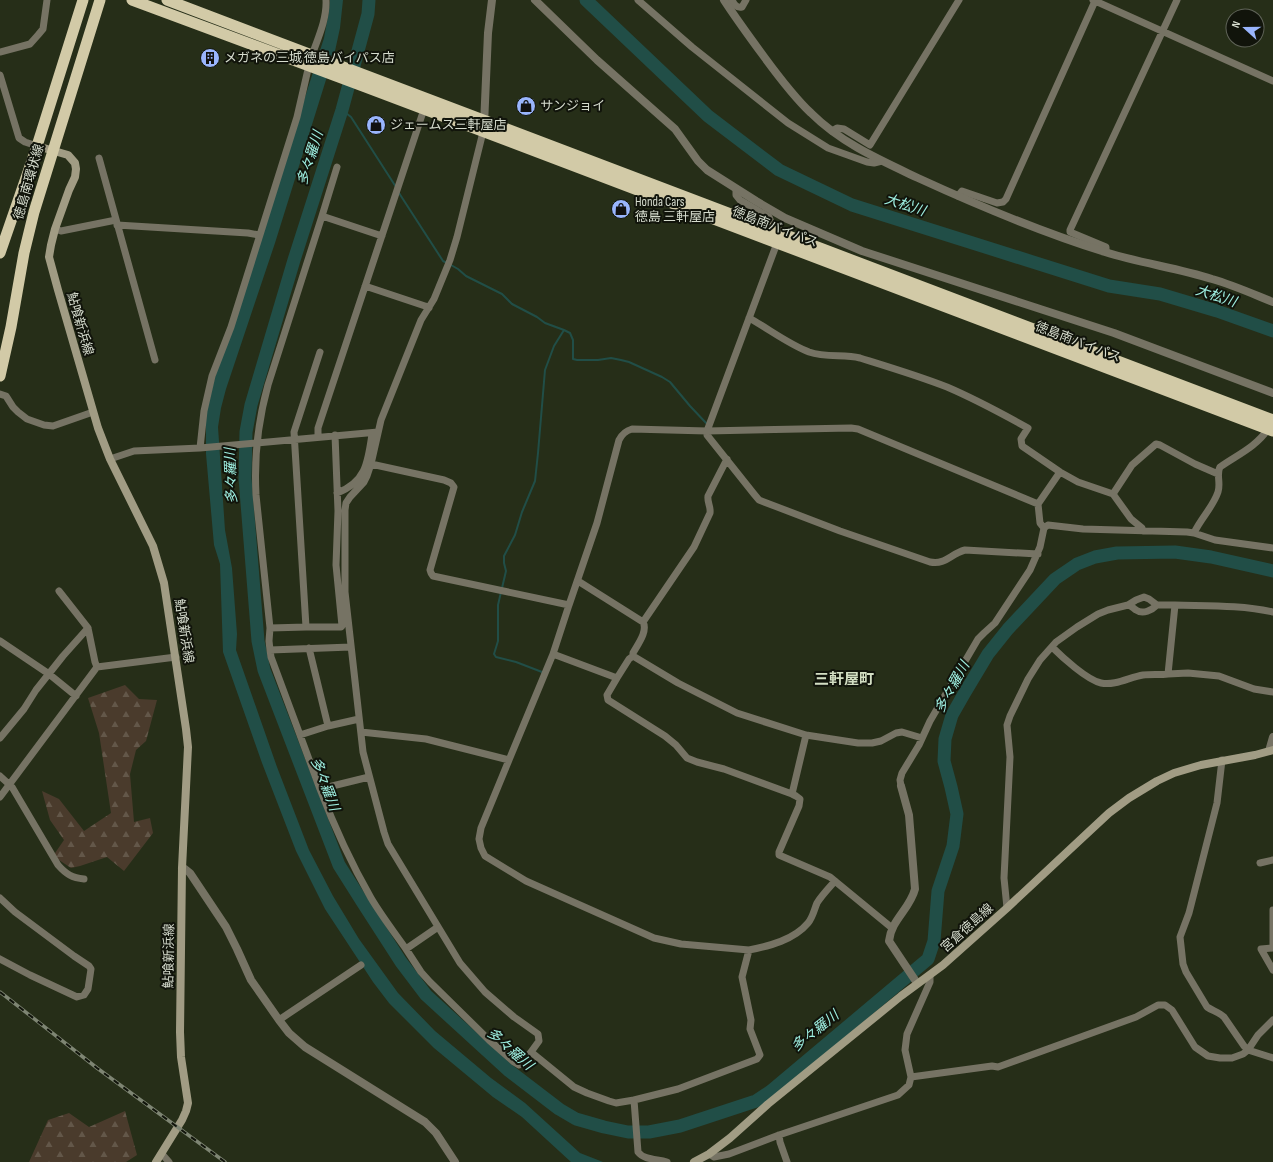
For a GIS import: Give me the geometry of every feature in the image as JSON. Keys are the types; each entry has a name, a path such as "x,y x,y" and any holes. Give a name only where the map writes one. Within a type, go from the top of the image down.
{"highway":[{"name":"徳島南環状線","path":"0,253 37,146 83,0"},
{"name":"徳島南環状線","path":"0,376 11,327 24,253 34,212 100,0"},
{"name":"徳島南バイパス","path":"132,0 364,80 484,126 777,243 1271,427"},
{"name":"徳島南バイパス","path":"168,0 312,61"},
{"name":"徳島南バイパス","path":"364,80 424,109 484,126 773,230 1271,427"}],"main road":[{"name":"鮎喰新浜線","path":"37,146 68,155 75,163 75,177 56,229 49,257 93,412 110,459 152,546 164,583 186,729 188,747 182,868 180,1032 181,1057 188,1103 182,1120 156,1162"},
{"name":"宮倉徳島線","path":"694,1162 709,1154 730,1138 768,1104 916,981 930,975 943,965 1109,813 1129,798 1157,780 1174,773 1222,760 1271,751"}],"street":[{"path":"0,52 30,44 43,29 47,0"},
{"path":"202,448 204,411 207,394 297,117 324,21 327,8 326,0"},
{"path":"337,493 349,487 362,476 375,432 418,327 434,299 450,260 484,126 488,33 492,0"},
{"path":"535,0 597,60 671,125 706,170 785,218 862,251 1114,333 1273,393"},
{"path":"638,0 692,47 788,123 828,148 868,162 874,163 882,161"},
{"path":"724,0 762,54 796,97 811,114 847,142 882,161 998,213 1106,252 1212,279 1273,302"},
{"path":"732,0 735,6 738,7 742,7 746,0"},
{"path":"832,131 837,128 844,129 870,145 959,0"},
{"path":"958,196 962,192 997,203 1003,202 1006,199 1094,0 1273,81"},
{"path":"1106,252 1106,247 1070,232 1070,230 1177,0"},
{"path":"0,75 19,138 25,142 37,146"},
{"path":"318,437 318,428 424,109"},
{"path":"99,158 155,360"},
{"path":"337,167 268,385 255,442 257,451 255,473 256,495 270,628 269,641 271,657 331,818 353,864 372,898 421,972 489,1040 519,1065 539,1041 538,1034 514,1017 485,992 455,956 388,844 363,752 345,592 346,504 350,497 364,482 371,464 375,432"},
{"path":"706,431 777,243 769,217 740,200 736,195 736,189"},
{"path":"322,216 382,236"},
{"path":"56,229 61,231 117,223 248,232 259,235"},
{"path":"365,286 428,308"},
{"path":"749,318 776,335 809,352 819,355 858,358 924,379 947,387 979,402 1028,428 1021,439 1022,446 1060,472 1086,485 1112,494 1131,519 1142,528 1143,531"},
{"path":"306,627 294,432 320,352"},
{"path":"0,394 6,396 18,412 27,419 44,425 53,426 93,412"},
{"path":"1194,533 1215,499 1219,489 1220,481 1218,471 1220,467 1241,455 1260,440 1271,427"},
{"path":"835,881 817,903 813,915 807,924 796,933 780,942 749,950 681,944 654,938 526,881 485,856 481,848 479,839 482,828 553,654 578,581 597,523 619,440 622,434 626,430 632,429 706,431 858,429 1038,504"},
{"path":"706,431 759,500 840,531 930,562 937,563 944,561 957,552 965,550 1038,554"},
{"path":"110,459 134,451 202,448 375,432"},
{"path":"270,628 342,626 336,565 338,511 335,435"},
{"path":"1112,494 1132,465 1143,457 1156,444 1218,474"},
{"path":"643,622 694,547 710,513 711,508 707,502 708,496 727,460"},
{"path":"371,464 444,480 451,483 454,487 430,570 433,576 569,606"},
{"path":"1044,528 1040,523 1038,504 1060,472"},
{"path":"916,981 889,941 892,928 912,899 915,889 910,844 909,815 900,780 902,773 930,721 978,639 995,623 1030,570 1038,554 1044,528 1048,525 1083,529 1194,533 1215,540 1273,548"},
{"path":"578,581 643,622 645,625 645,631 633,653 633,656 629,659 607,694 608,700 665,736 676,745 687,758 792,794 800,799 799,806 779,855 822,873 835,881 892,928"},
{"path":"59,591 88,628 97,668"},
{"path":"1007,908 1004,878 1010,757 1007,725 1010,716 1033,670 1052,647 1063,637 1098,614 1128,605 1144,597 1157,605"},
{"path":"1128,605 1131,605 1136,611 1140,612 1146,612 1157,605 1251,608 1273,612"},
{"path":"1168,674 1175,605"},
{"path":"0,738 24,709 36,690 88,628"},
{"path":"0,641 49,674 76,696"},
{"path":"270,650 351,647"},
{"path":"1052,647 1093,680 1103,684 1120,682 1145,675 1188,673 1219,676 1254,689 1273,692"},
{"path":"309,648 328,726"},
{"path":"553,654 617,678"},
{"path":"633,656 737,713 806,735 858,743 872,743 881,741 896,733 902,732 922,738"},
{"path":"0,796 97,668 176,657"},
{"path":"300,735 328,726 359,719"},
{"path":"361,732 426,739 509,760"},
{"path":"792,794 806,735"},
{"path":"1271,751 1273,737"},
{"path":"1222,760 1217,803 1189,913 1180,937 1181,957 1186,972 1207,1006 1224,1017 1248,1050 1273,1058"},
{"path":"0,776 12,787 58,866 66,874 75,878 84,879"},
{"path":"320,789 369,776"},
{"path":"1260,863 1273,860"},
{"path":"182,868 185,868 190,873 226,927 251,980 289,1033 305,1047 425,1122 436,1133 455,1162"},
{"path":"0,898 15,912 89,966 91,969 88,989 84,995 77,997 0,959"},
{"path":"1273,910 1273,948 1260,949 1273,970"},
{"path":"406,949 438,927"},
{"path":"531,1052 574,1087 616,1103 678,1089 757,1059 760,1055 750,1029 752,1020 742,977 749,950"},
{"path":"279,1020 361,965"},
{"path":"709,1154 714,1157 729,1154 779,1135 898,1095 909,1085 911,1077 905,1050 907,1034 930,982 930,975"},
{"path":"911,1077 992,1066 998,1067 1136,1017 1158,1005 1172,1010 1194,1047 1208,1056 1220,1058 1232,1058 1243,1054 1248,1050 1258,1035 1273,1020"},
{"path":"634,1100 638,1152 641,1156 667,1162"},
{"path":"779,1135 787,1162"},
{"path":"162,1154 169,1162"}],"green space":[{"path":"125,685 139,699 157,700 146,741 136,750 130,774 134,822 150,818 153,833 124,871 107,857 71,868 53,856 64,840 50,820 42,791 59,799 84,831 111,813 99,733 88,698"},
{"path":"125,1111 137,1155 126,1162 29,1162 48,1120 69,1113 89,1127"}],"water":[{"path":"330,0 343,0 340,28 335,51 275,243 226,389 218,427 225,530 232,568 237,634 236,650 277,767 309,850 333,896 359,939 398,993 435,1031 491,1078 525,1103 580,1153 603,1162 571,1162 522,1117 493,1097 434,1048 389,1003 373,982 325,909 296,851 262,763 223,652 220,564 214,545 206,454 206,414 215,377 324,38"}],"waterway":[{"name":"多々羅川","path":"369,0 368,14 342,110 294,260 251,405 246,432 245,478 258,641 264,670 339,865 363,903 401,962 426,995 508,1070 559,1109 576,1119 604,1127 628,1132 649,1132 680,1126 756,1101 771,1091 928,959 934,941 938,891 953,846 957,814 944,761 945,739 952,715 988,654 1008,629 1055,579 1077,564 1095,557 1117,553 1175,552 1211,557 1273,571"},
{"name":"大松川","path":"586,0 708,116 779,170 852,205 1109,286 1160,294 1217,311 1273,331"},
{"path":"342,110 351,117 396,187"},
{"path":"399,193 443,261 447,263"},
{"path":"451,265 466,276 502,294 512,304 537,317 545,323 570,333 573,340 573,359 598,360 611,358 621,360 629,362 662,377 670,382 707,424"},
{"path":"502,588 506,571 504,556 515,535 522,512 535,481 545,370 554,346 564,330"},
{"path":"501,592 498,605 498,641 494,654 496,657 516,662 542,673"}],"railway":[{"path":"0,992 97,1068 225,1162"}],"place":[{"name":"メガネの三城 徳島バイパス店","path":"210,58"},
{"name":"サンジョイ","path":"526,106"},
{"name":"ジェームス三軒屋店","path":"376,125"},
{"name":"Honda Cars 徳島 三軒屋店","path":"621,209"}],"district":[{"name":"三軒屋町","path":"844,679"}]}
